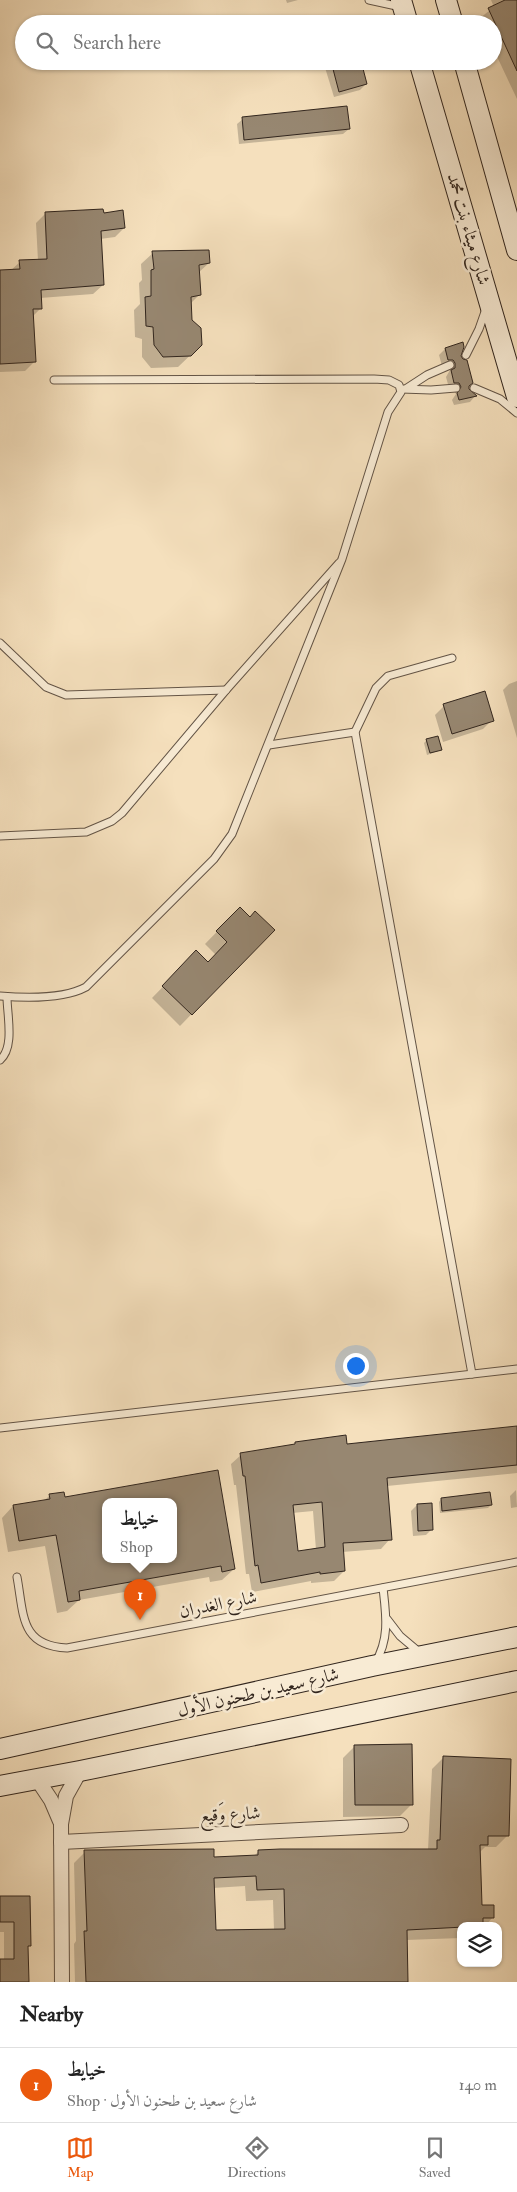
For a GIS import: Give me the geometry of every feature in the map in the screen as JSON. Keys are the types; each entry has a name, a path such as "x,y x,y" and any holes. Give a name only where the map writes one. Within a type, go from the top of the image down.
{"main road":[{"path":"446,0 450,15"},
{"name":"شارع ميثاء بنت محمد","path":"422,70 517,397"},
{"path":"467,70 517,250"},
{"name":"شارع سعيد بن طحنون الأول","path":"0,1749 372,1666 517,1637"},
{"path":"0,1786 517,1681"}],"street":[{"path":"62,1982 61,1824 66,1796 80,1771"},
{"path":"37,1779 52,1800 61,1824"},
{"name":"شارع وَقيع","path":"61,1842 401,1825"}],"lane":[{"path":"369,0 404,10"},
{"path":"466,355 479,329 488,296"},
{"path":"0,1060 5,1055 8,1046 3,997 70,994 86,988 224,847 232,834 269,745 342,559 390,407 404,389 427,375 450,365"},
{"path":"54,380 374,379 395,381 404,389 431,390 456,388"},
{"path":"474,388 500,399 517,413"},
{"path":"0,836 86,832 112,821 122,813 226,690 342,559"},
{"path":"0,643 46,687 66,695 226,690"},
{"path":"452,658 397,672 381,681 355,732 472,1374"},
{"path":"269,745 355,732"},
{"path":"0,1428 517,1369"},
{"name":"شارع الغدران","path":"17,1577 25,1623 29,1631 41,1643 67,1648 517,1562"},
{"path":"372,1666 378,1658 385,1639 387,1618 383,1588"},
{"path":"387,1618 400,1636 426,1656"}],"building":[{"path":"505,0 517,0 517,71 502,38 502,15 491,15 488,8"},
{"path":"333,70 363,70 367,84 339,92"},
{"path":"347,106 350,129 244,140 242,117"},
{"path":"103,209 104,213 123,210 125,228 101,231 104,285 41,290 42,309 33,309 36,362 0,364 0,270 20,269 19,260 47,259 45,212"},
{"path":"209,250 210,263 199,265 201,295 191,297 192,320 201,328 202,345 191,356 163,357 154,345 153,327 146,326 145,297 151,296 151,270 154,269 152,251"},
{"path":"463,342 464,347 461,356 467,360 473,383 469,386 469,389 477,396 459,400 457,393 461,387 459,383 454,383 451,370 455,368 455,363 453,360 448,360 445,348"},
{"path":"485,691 494,721 452,734 443,704"},
{"path":"438,736 442,750 430,753 426,739"},
{"path":"240,907 250,917 255,911 275,930 192,1015 162,986 196,950 208,962 227,942 216,931"},
{"path":"517,1426 517,1465 387,1478 392,1540 343,1543 345,1571 320,1574 320,1572 261,1583 258,1565 255,1566 245,1476 243,1476 240,1453 295,1444 295,1442 346,1435 347,1444","holes":["322,1502 325,1547 298,1551 293,1505"]},
{"path":"218,1470 235,1569 222,1572 221,1566 79,1591 80,1600 68,1602 56,1535 19,1541 13,1505 50,1499 49,1494 64,1492 65,1497"},
{"path":"490,1492 492,1505 442,1511 441,1498"},
{"path":"432,1503 433,1530 418,1531 417,1504"},
{"path":"412,1744 413,1805 355,1805 354,1745"},
{"path":"443,1756 511,1759 509,1836 488,1836 488,1845 480,1845 482,1905 494,1905 494,1918 483,1918 483,1922 457,1922 457,1927 407,1930 408,1982 86,1982 84,1931 87,1931 84,1850 214,1849 214,1857 258,1855 258,1850 280,1849 437,1849 437,1840 440,1840","holes":["256,1876 257,1890 284,1889 285,1929 216,1930 214,1878"]},
{"path":"0,1896 30,1896 31,1946 28,1946 29,1982 0,1982 0,1959 14,1959 14,1922 0,1922"}],"place":[{"name":"خيايط","path":"140,1620"}]}
